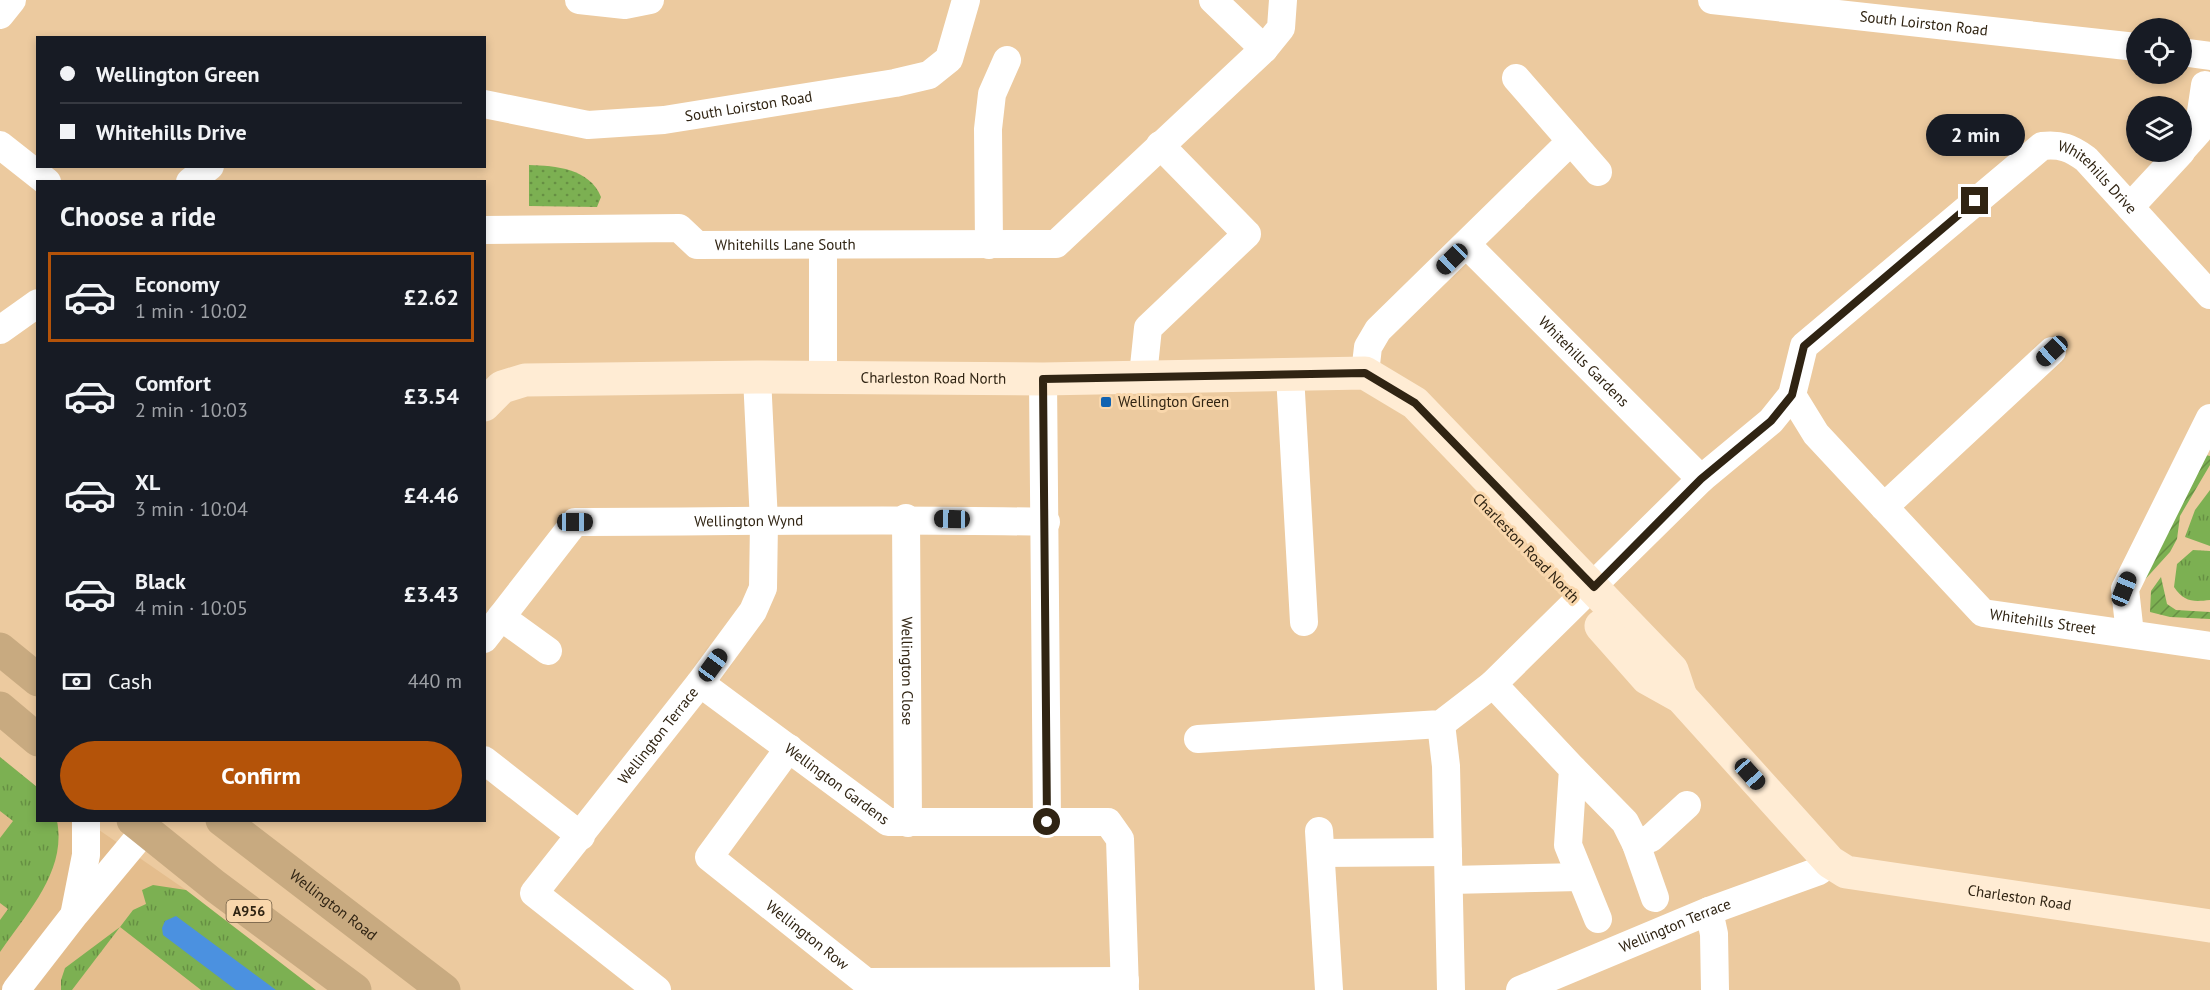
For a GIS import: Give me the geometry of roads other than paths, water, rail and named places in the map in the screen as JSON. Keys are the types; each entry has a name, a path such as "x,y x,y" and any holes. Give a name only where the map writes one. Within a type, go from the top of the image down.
{"main road":[{"path":"0,649 36,678"},
{"path":"0,708 36,738"},
{"name":"Wellington Road","path":"225,822 444,990"},
{"name":"A956","path":"144,824 355,990"}],"street":[{"path":"0,15 12,0"},
{"path":"579,0 626,4 650,0"},
{"name":"South Loirston Road","path":"486,104 588,125 664,120 895,83 928,75 949,59 966,0"},
{"path":"1213,0 1264,49"},
{"path":"1143,376 1148,328 1247,234 1160,145 1264,49 1281,28 1283,0"},
{"name":"South Loirston Road","path":"1712,0 2126,46"},
{"path":"2192,54 2210,56"},
{"path":"989,244 988,129 992,94 1007,60"},
{"path":"1516,78 1598,172"},
{"path":"2192,139 2198,132 2205,85"},
{"path":"1375,379 1368,347 1378,330 1571,141"},
{"path":"0,144 45,180"},
{"name":"Whitehills Drive","path":"1441,724 1493,684 1701,479 1771,421 1792,395 1804,346 2042,146 2059,144 2074,149 2086,159 2210,295"},
{"name":"Whitehills Lane South","path":"486,230 679,228 697,245 1056,244 1160,145"},
{"path":"2130,207 2172,162"},
{"path":"192,180 208,168"},
{"path":"824,244 824,378"},
{"name":"Whitehills Gardens","path":"1467,245 1701,479"},
{"path":"0,330 36,304"},
{"path":"1884,507 2052,351"},
{"path":"1290,375 1304,622"},
{"name":"Charleston Road North","path":"486,403 502,387 525,380 757,377 1043,379 1290,375 1375,379 1399,418 1586,594 1647,678 1681,697 1830,862"},
{"name":"Wellington Terrace","path":"657,990 534,893 700,683 753,611 763,588 764,522 757,377"},
{"path":"1043,379 1047,822"},
{"name":"Whitehills Street","path":"1792,395 1816,434 1983,613 2210,646"},
{"path":"2130,633 2124,589 2210,418"},
{"name":"Wellington Wynd","path":"493,628 575,522 764,522 906,518 1046,522"},
{"name":"Wellington Close","path":"906,518 908,823"},
{"path":"493,628 548,651"},
{"name":"Wellington Gardens","path":"700,683 888,822 1108,822 1120,839 1125,985"},
{"path":"1493,684 1625,822 1636,844 1655,898"},
{"path":"1198,739 1441,724 1446,766 1451,990"},
{"name":"Wellington Row","path":"789,748 709,857 866,982 1125,985"},
{"path":"486,762 581,836"},
{"path":"1573,770 1568,845 1598,919"},
{"path":"1636,844 1651,838 1687,806"},
{"path":"75,914 86,855 86,822"},
{"path":"16,990 144,824"},
{"path":"1329,990 1320,842 1448,852"},
{"name":"Wellington Terrace","path":"1520,990 1575,980 1709,911 1819,871 1830,862"},
{"name":"Charleston Road","path":"1830,862 1846,872 2210,926"},
{"path":"1450,880 1580,877"},
{"path":"1709,911 1714,934 1715,990"}],"water":[{"path":"176,916 276,990 236,990 163,935 162,928 165,921"}],"place":[{"name":"Wellington Green","path":"1106,402"}]}
